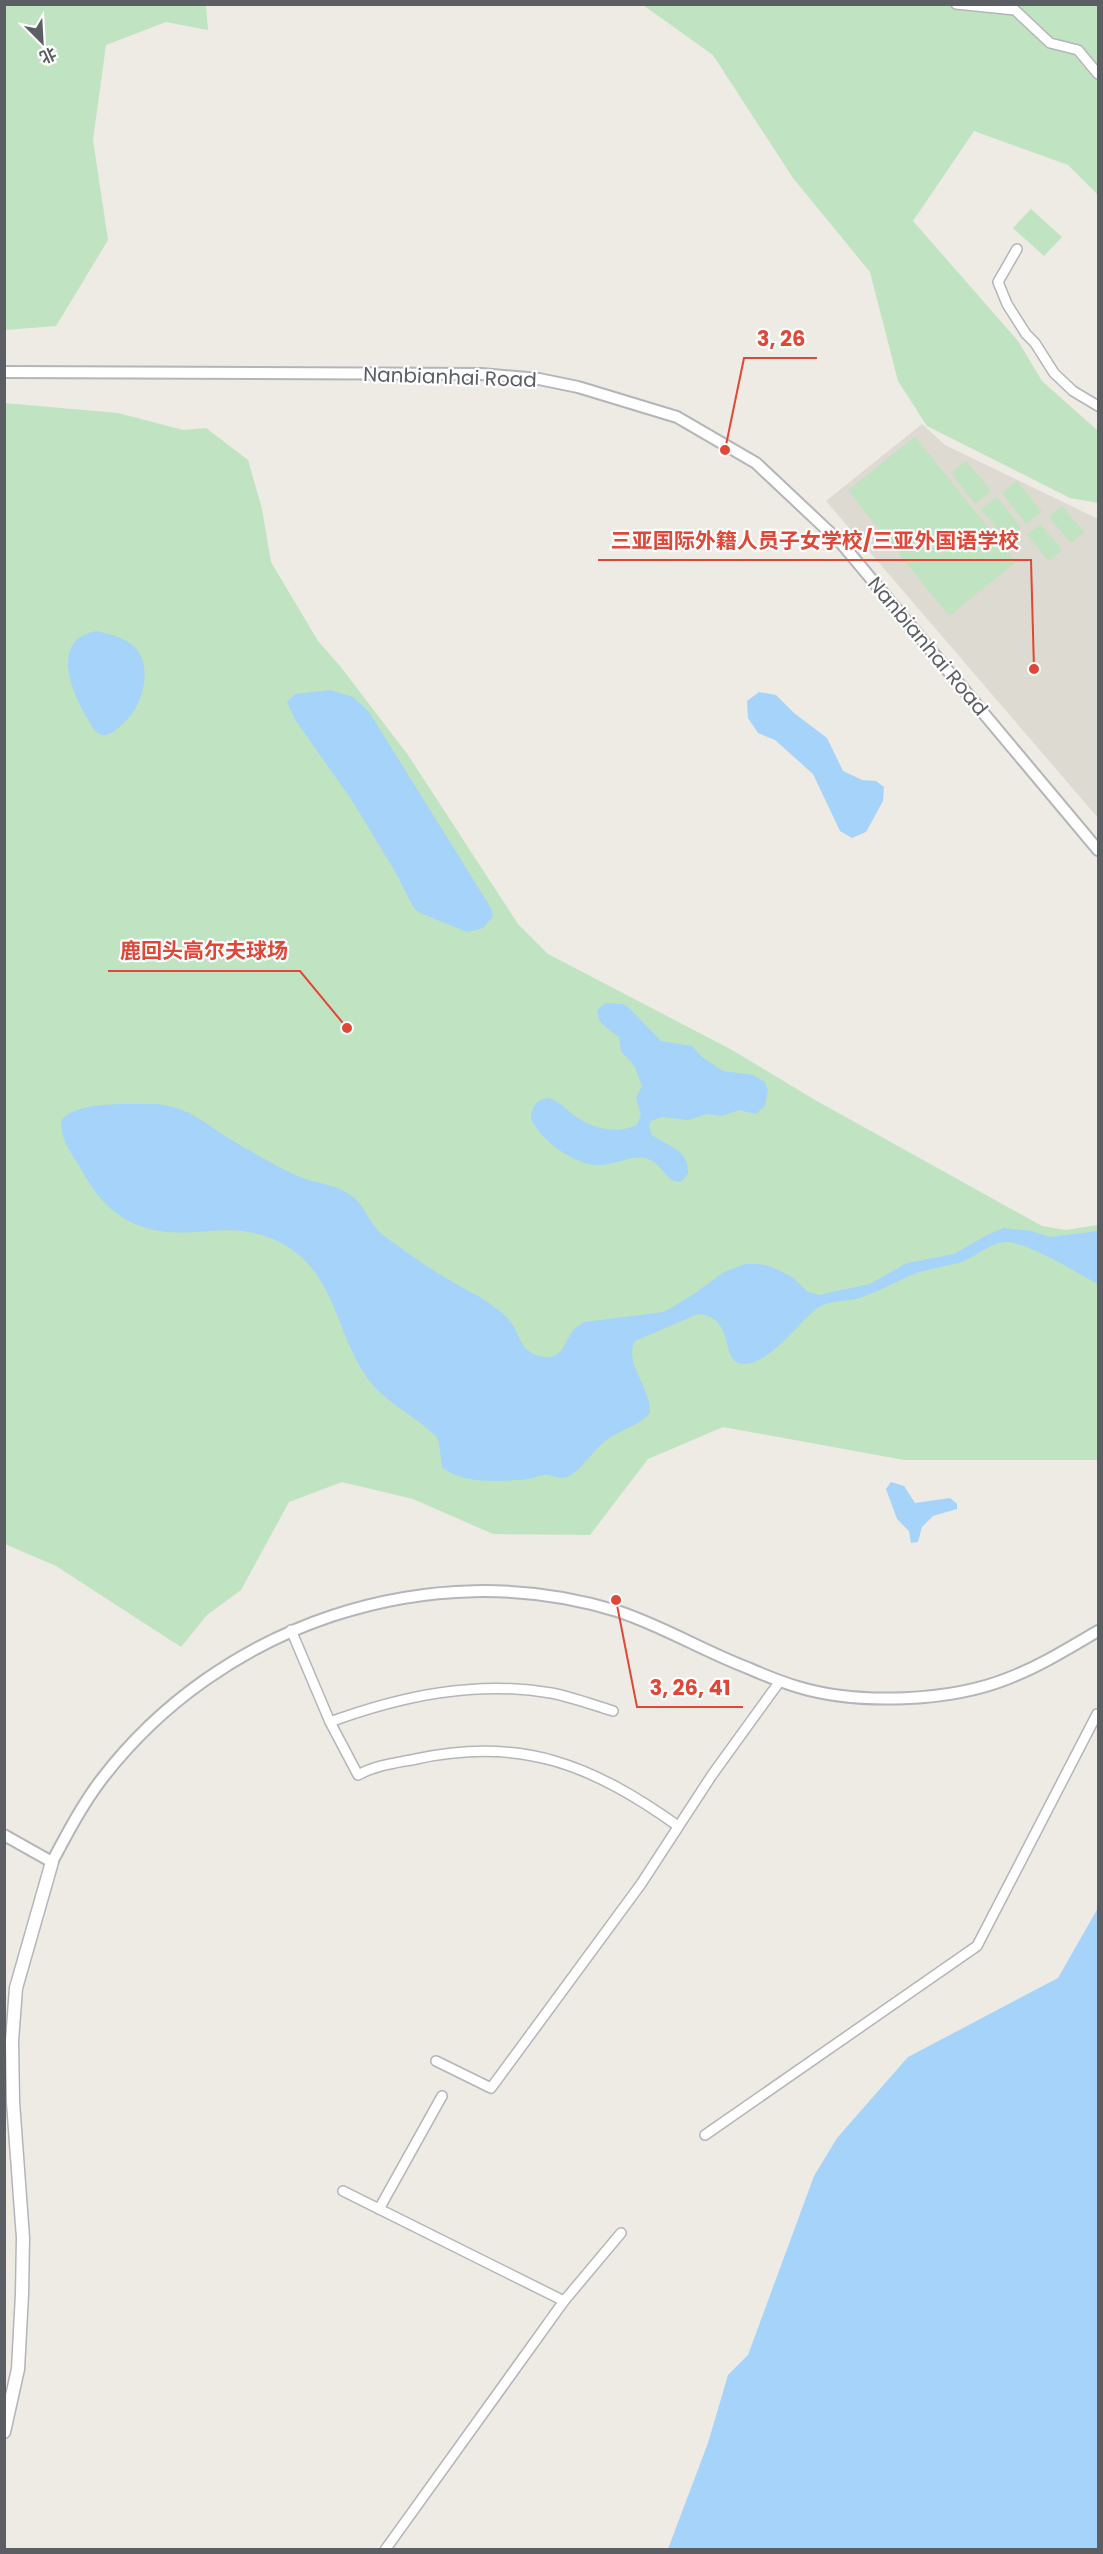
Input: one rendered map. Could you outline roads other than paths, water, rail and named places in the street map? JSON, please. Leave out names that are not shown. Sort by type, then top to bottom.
[{"type":"main road","points":[[5,2431],[18,2369],[22,2294],[22,2227],[13,2102],[12,2041],[16,1988],[52,1862]]},
{"type":"street","points":[[956,4],[1015,10],[1050,43],[1078,50],[1098,74]]},
{"type":"street","points":[[1017,249],[998,282],[1007,304],[1054,373],[1073,391],[1098,406]]},
{"type":"street","name":"Nanbianhai Road","points":[[4,372],[481,374],[539,379],[578,387],[677,417],[756,463],[842,544],[1098,850]]},
{"type":"street","points":[[4,1835],[52,1862],[100,1781],[130,1746],[166,1710],[198,1684],[249,1652],[291,1630],[349,1610],[391,1599],[484,1590],[555,1596],[616,1611],[664,1629],[744,1667],[799,1688],[845,1697],[914,1697],[960,1692],[1006,1680],[1038,1666],[1098,1631]]},
{"type":"street","points":[[291,1630],[330,1722],[358,1775],[379,1766],[440,1753],[498,1750],[530,1754],[606,1779],[678,1826]]},
{"type":"street","points":[[436,2061],[491,2088],[641,1884],[712,1775],[780,1681]]},
{"type":"street","points":[[330,1722],[390,1703],[435,1692],[461,1689],[505,1689],[552,1693],[613,1711]]},
{"type":"street","points":[[705,2136],[977,1946],[1097,1714]]},
{"type":"street","points":[[379,2209],[442,2096]]},
{"type":"street","points":[[343,2191],[564,2301]]},
{"type":"street","points":[[385,2550],[564,2301],[621,2233]]},
{"type":"water","points":[[97,631],[131,644],[138,651],[144,669],[143,689],[136,708],[122,725],[106,735],[97,732],[87,718],[75,695],[68,668],[73,644],[82,636]]},
{"type":"water","points":[[331,690],[353,697],[369,712],[491,908],[493,916],[483,928],[467,932],[420,913],[414,908],[393,868],[351,799],[296,721],[287,702],[295,694]]},
{"type":"water","points":[[759,692],[776,695],[794,713],[827,738],[843,771],[862,780],[876,781],[884,787],[883,801],[866,832],[852,838],[840,831],[813,774],[775,740],[758,733],[748,718],[747,701]]},
{"type":"water","points":[[606,1003],[623,1004],[629,1008],[661,1041],[692,1046],[702,1057],[723,1071],[753,1075],[765,1082],[768,1090],[765,1106],[756,1114],[739,1110],[722,1116],[707,1114],[688,1120],[662,1117],[651,1121],[649,1126],[652,1135],[676,1149],[685,1159],[688,1174],[681,1182],[671,1179],[657,1164],[648,1159],[631,1158],[602,1165],[582,1162],[552,1144],[536,1128],[531,1119],[535,1105],[540,1100],[548,1098],[594,1126],[611,1130],[637,1125],[641,1115],[636,1098],[642,1086],[635,1067],[621,1051],[619,1037],[599,1019],[597,1010]]},
{"type":"water","points":[[157,1104],[188,1113],[293,1174],[349,1194],[359,1203],[383,1235],[434,1271],[498,1310],[511,1322],[524,1346],[539,1356],[556,1355],[577,1327],[585,1322],[664,1312],[724,1272],[745,1264],[772,1267],[792,1277],[808,1292],[819,1295],[870,1284],[907,1263],[954,1254],[1004,1228],[1031,1231],[1050,1237],[1098,1231],[1098,1284],[1029,1248],[1002,1242],[964,1261],[914,1274],[866,1296],[820,1306],[774,1350],[755,1362],[745,1364],[737,1362],[732,1357],[718,1323],[710,1317],[698,1314],[635,1341],[632,1349],[633,1358],[647,1395],[650,1413],[640,1422],[604,1442],[572,1474],[564,1478],[544,1475],[506,1481],[470,1479],[450,1473],[442,1467],[436,1436],[372,1384],[350,1346],[324,1286],[312,1268],[296,1253],[275,1240],[245,1231],[157,1231],[127,1220],[102,1200],[67,1145],[62,1132],[62,1119],[70,1113],[93,1106]]},
{"type":"water","points":[[891,1482],[904,1486],[915,1503],[950,1498],[957,1504],[957,1509],[933,1516],[922,1527],[918,1542],[911,1543],[909,1531],[897,1519],[886,1489]]},
{"type":"water","points":[[1098,1908],[1098,2549],[668,2549],[708,2443],[728,2375],[748,2355],[814,2176],[837,2138],[908,2057],[1058,1978]]},
{"type":"place","name":"3, 26","points":[[725,450]]},
{"type":"place","name":"三亚国际外籍人员子女学校/三亚外国语学校","points":[[1034,669]]},
{"type":"place","name":"鹿回头高尔夫球场","points":[[347,1028]]},
{"type":"place","name":"3, 26, 41","points":[[616,1600]]}]
